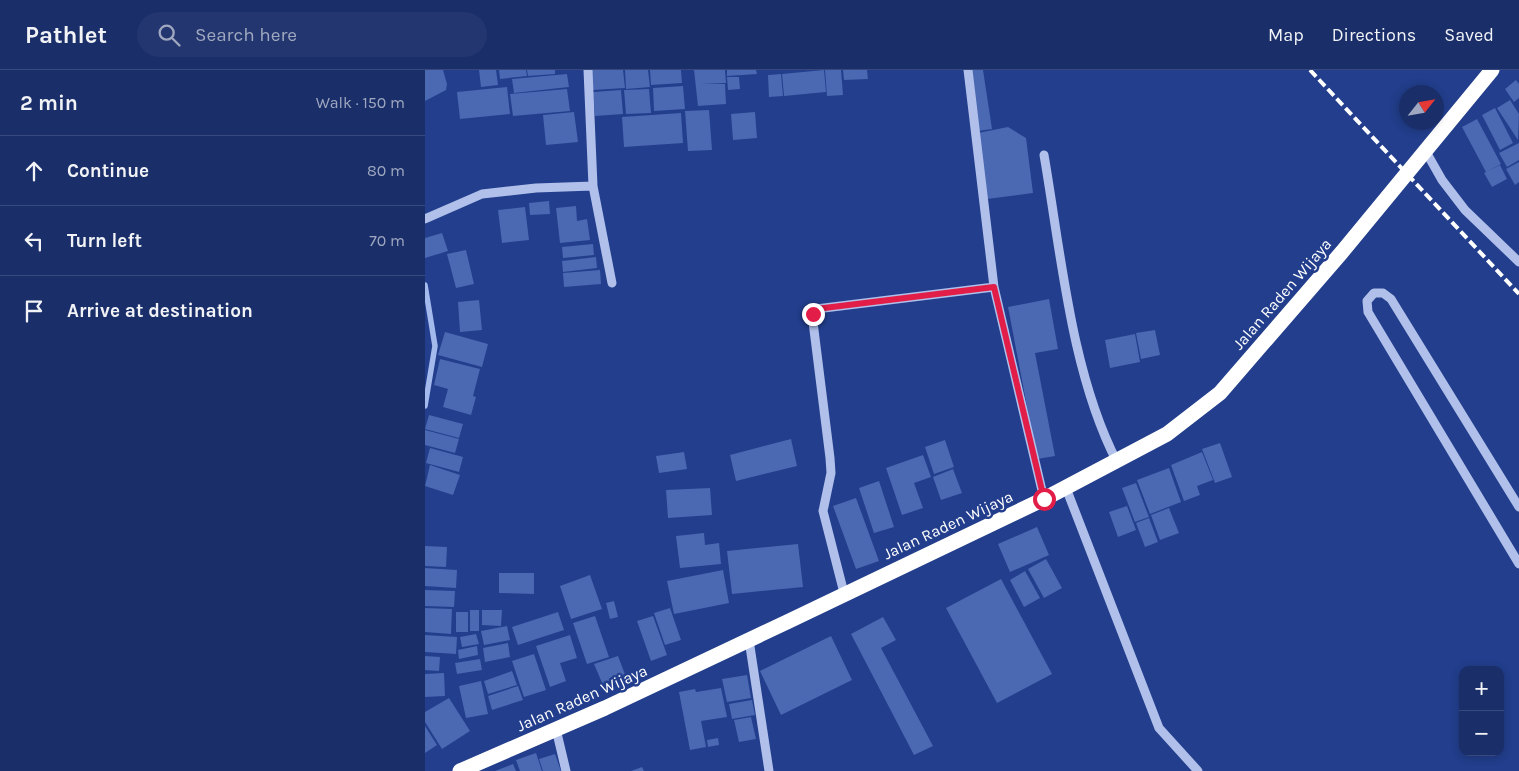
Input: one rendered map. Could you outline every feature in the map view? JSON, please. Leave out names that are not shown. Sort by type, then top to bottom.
[{"type":"highway","name":"Jalan Raden Wijaya","points":[[460,771],[749,640],[1044,499],[1167,434],[1221,392],[1342,252],[1492,70]]},
{"type":"street","points":[[589,70],[593,186],[612,283]]},
{"type":"street","points":[[967,70],[994,287],[1044,499]]},
{"type":"street","points":[[1425,150],[1442,180],[1465,210],[1519,262]]},
{"type":"street","points":[[1044,155],[1071,314],[1085,376],[1102,431],[1117,462]]},
{"type":"street","points":[[425,218],[482,194],[536,188],[593,186]]},
{"type":"street","points":[[844,593],[823,510],[831,473],[813,314],[816,309],[994,287]]},
{"type":"street","points":[[1519,507],[1391,299],[1383,293],[1374,293],[1367,301],[1368,312],[1519,564]]},
{"type":"street","points":[[1066,488],[1159,728],[1198,771]]},
{"type":"street","points":[[749,640],[769,771]]},
{"type":"street","points":[[556,729],[567,771]]},
{"type":"building","points":[[425,70],[443,70],[447,84],[446,90],[425,101]]},
{"type":"building","points":[[479,70],[496,70],[498,85],[481,87]]},
{"type":"building","points":[[499,70],[526,70],[527,76],[500,79]]},
{"type":"building","points":[[527,70],[555,70],[555,74],[528,76]]},
{"type":"building","points":[[591,70],[623,70],[625,88],[593,90]]},
{"type":"building","points":[[625,70],[648,70],[650,87],[626,89]]},
{"type":"building","points":[[650,70],[681,70],[682,83],[651,85]]},
{"type":"building","points":[[694,70],[725,70],[726,83],[701,84],[725,84],[726,104],[698,106]]},
{"type":"building","points":[[727,70],[756,70],[757,74],[727,76]]},
{"type":"building","points":[[824,70],[826,92],[784,96],[782,74]]},
{"type":"building","points":[[825,70],[841,70],[843,95],[827,96]]},
{"type":"building","points":[[843,70],[867,70],[868,79],[844,80]]},
{"type":"building","points":[[969,70],[983,70],[992,129],[978,131]]},
{"type":"building","points":[[567,74],[569,87],[514,93],[512,79]]},
{"type":"building","points":[[781,74],[783,96],[769,97],[768,75]]},
{"type":"building","points":[[727,77],[739,77],[740,89],[728,90]]},
{"type":"building","points":[[1516,80],[1519,84],[1519,98],[1514,102],[1505,89]]},
{"type":"building","points":[[683,86],[685,109],[654,111],[653,88]]},
{"type":"building","points":[[507,87],[510,114],[460,119],[457,92]]},
{"type":"building","points":[[567,89],[570,111],[513,116],[510,94]]},
{"type":"building","points":[[649,89],[651,113],[626,114],[624,90]]},
{"type":"building","points":[[621,90],[623,114],[595,116],[593,92]]},
{"type":"building","points":[[1510,100],[1519,114],[1518,140],[1497,108]]},
{"type":"building","points":[[1495,108],[1513,143],[1500,150],[1482,115]]},
{"type":"building","points":[[709,110],[712,150],[688,151],[685,111]]},
{"type":"building","points":[[574,112],[578,142],[546,145],[543,115]]},
{"type":"building","points":[[755,112],[757,138],[733,140],[731,114]]},
{"type":"building","points":[[681,113],[683,143],[624,147],[622,117]]},
{"type":"building","points":[[1477,119],[1501,164],[1486,172],[1462,127]]},
{"type":"building","points":[[1008,127],[1026,138],[1033,193],[987,199],[978,133]]},
{"type":"building","points":[[1519,143],[1519,160],[1507,167],[1499,153]]},
{"type":"building","points":[[1519,162],[1519,182],[1515,185],[1506,169]]},
{"type":"building","points":[[1500,165],[1507,179],[1492,187],[1484,173]]},
{"type":"building","points":[[549,201],[550,214],[530,215],[529,203]]},
{"type":"building","points":[[576,206],[577,221],[587,219],[590,240],[560,243],[556,208]]},
{"type":"building","points":[[525,207],[529,240],[502,243],[498,210]]},
{"type":"building","points":[[442,233],[448,251],[425,258],[425,238]]},
{"type":"building","points":[[593,244],[594,255],[563,258],[562,247]]},
{"type":"building","points":[[466,250],[474,284],[456,288],[447,254]]},
{"type":"building","points":[[596,257],[597,268],[563,272],[562,261]]},
{"type":"building","points":[[600,270],[601,284],[564,287],[563,273]]},
{"type":"building","points":[[1049,299],[1058,349],[1035,353],[1055,456],[1037,459],[1008,307]]},
{"type":"building","points":[[479,300],[482,330],[460,332],[458,302]]},
{"type":"building","points":[[1155,330],[1160,355],[1141,359],[1136,333]]},
{"type":"building","points":[[445,332],[488,344],[482,367],[438,355]]},
{"type":"building","points":[[1135,334],[1140,362],[1110,368],[1105,340]]},
{"type":"building","points":[[440,359],[480,369],[473,396],[476,397],[471,415],[443,407],[448,389],[434,385]]},
{"type":"building","points":[[429,415],[463,424],[459,438],[425,429]]},
{"type":"building","points":[[425,430],[459,439],[455,453],[425,445]]},
{"type":"building","points":[[791,439],[797,466],[736,481],[730,455]]},
{"type":"building","points":[[945,440],[954,467],[934,474],[925,447]]},
{"type":"building","points":[[1220,443],[1232,477],[1215,483],[1202,449]]},
{"type":"building","points":[[430,448],[463,457],[459,472],[426,463]]},
{"type":"building","points":[[684,452],[687,469],[659,473],[656,456]]},
{"type":"building","points":[[1202,452],[1213,480],[1197,486],[1200,495],[1184,501],[1171,465]]},
{"type":"building","points":[[923,455],[931,477],[914,483],[923,508],[902,515],[886,468]]},
{"type":"building","points":[[430,465],[460,475],[453,495],[425,486]]},
{"type":"building","points":[[1169,468],[1181,502],[1150,514],[1137,480]]},
{"type":"building","points":[[953,469],[962,493],[941,500],[933,477]]},
{"type":"building","points":[[879,481],[894,527],[874,533],[859,488]]},
{"type":"building","points":[[1136,483],[1149,517],[1135,522],[1122,488]]},
{"type":"building","points":[[710,488],[712,515],[668,518],[666,490]]},
{"type":"building","points":[[856,498],[879,561],[856,569],[833,506]]},
{"type":"building","points":[[1127,506],[1136,530],[1118,537],[1109,512]]},
{"type":"building","points":[[1169,508],[1179,533],[1160,540],[1151,515]]},
{"type":"building","points":[[1149,518],[1158,542],[1145,547],[1136,523]]},
{"type":"building","points":[[1037,527],[1049,555],[1010,572],[998,544]]},
{"type":"building","points":[[704,533],[705,545],[719,543],[721,564],[680,568],[676,536]]},
{"type":"building","points":[[798,544],[803,587],[732,594],[727,551]]},
{"type":"building","points":[[425,546],[447,547],[446,567],[425,566]]},
{"type":"building","points":[[1046,559],[1062,588],[1044,598],[1028,569]]},
{"type":"building","points":[[425,568],[457,570],[456,588],[425,586]]},
{"type":"building","points":[[723,570],[729,603],[674,614],[667,581]]},
{"type":"building","points":[[1025,571],[1040,598],[1024,607],[1010,580]]},
{"type":"building","points":[[499,573],[534,573],[534,594],[499,593]]},
{"type":"building","points":[[590,575],[602,609],[571,619],[560,586]]},
{"type":"building","points":[[1001,579],[1052,674],[997,703],[946,608]]},
{"type":"building","points":[[425,590],[455,591],[454,607],[425,606]]},
{"type":"building","points":[[614,601],[618,617],[610,619],[606,603]]},
{"type":"building","points":[[425,608],[452,609],[451,634],[425,632]]},
{"type":"building","points":[[670,608],[681,640],[665,645],[654,613]]},
{"type":"building","points":[[470,610],[479,610],[479,631],[470,631]]},
{"type":"building","points":[[482,610],[502,610],[501,626],[482,625]]},
{"type":"building","points":[[456,612],[468,612],[468,632],[456,632]]},
{"type":"building","points":[[558,612],[564,630],[518,645],[512,627]]},
{"type":"building","points":[[595,616],[609,657],[587,664],[573,623]]},
{"type":"building","points":[[653,616],[667,655],[651,661],[637,621]]},
{"type":"building","points":[[883,617],[896,640],[881,648],[933,746],[914,755],[851,634]]},
{"type":"building","points":[[507,626],[510,640],[484,645],[481,631]]},
{"type":"building","points":[[476,634],[479,644],[462,647],[460,637]]},
{"type":"building","points":[[425,635],[457,637],[456,654],[425,652]]},
{"type":"building","points":[[570,635],[577,658],[560,663],[566,681],[550,687],[536,646]]},
{"type":"building","points":[[831,636],[852,680],[781,715],[760,671]]},
{"type":"building","points":[[508,643],[510,657],[485,662],[483,648]]},
{"type":"building","points":[[477,646],[478,655],[459,659],[458,650]]},
{"type":"building","points":[[534,654],[546,690],[524,697],[512,661]]},
{"type":"building","points":[[425,656],[440,657],[439,671],[425,670]]},
{"type":"building","points":[[618,656],[626,677],[603,685],[594,664]]},
{"type":"building","points":[[480,659],[482,670],[457,674],[455,663]]},
{"type":"building","points":[[512,671],[517,685],[488,694],[484,681]]},
{"type":"building","points":[[444,673],[445,696],[425,697],[425,674]]},
{"type":"building","points":[[747,675],[751,698],[727,702],[722,679]]},
{"type":"building","points":[[481,681],[488,714],[466,718],[459,686]]},
{"type":"building","points":[[518,686],[523,700],[492,710],[488,696]]},
{"type":"building","points":[[721,688],[727,717],[701,721],[706,747],[690,750],[679,692],[695,689],[696,692]]},
{"type":"building","points":[[449,698],[470,731],[442,749],[425,722],[425,712]]},
{"type":"building","points":[[752,700],[755,715],[732,719],[729,704]]},
{"type":"building","points":[[751,717],[756,739],[739,742],[734,720]]},
{"type":"building","points":[[425,726],[437,745],[425,753]]},
{"type":"building","points":[[718,738],[719,745],[708,747],[707,740]]},
{"type":"building","points":[[536,753],[542,771],[520,771],[516,760]]},
{"type":"building","points":[[555,754],[561,771],[543,771],[539,759]]},
{"type":"building","points":[[513,764],[516,771],[495,771]]},
{"type":"building","points":[[642,767],[644,771],[631,771]]},
{"type":"waterway","points":[[425,285],[435,346],[425,406]]},
{"type":"railway","points":[[1310,70],[1519,294]]},
{"type":"route","points":[[813,314],[816,309],[994,287],[1044,499]]}]
